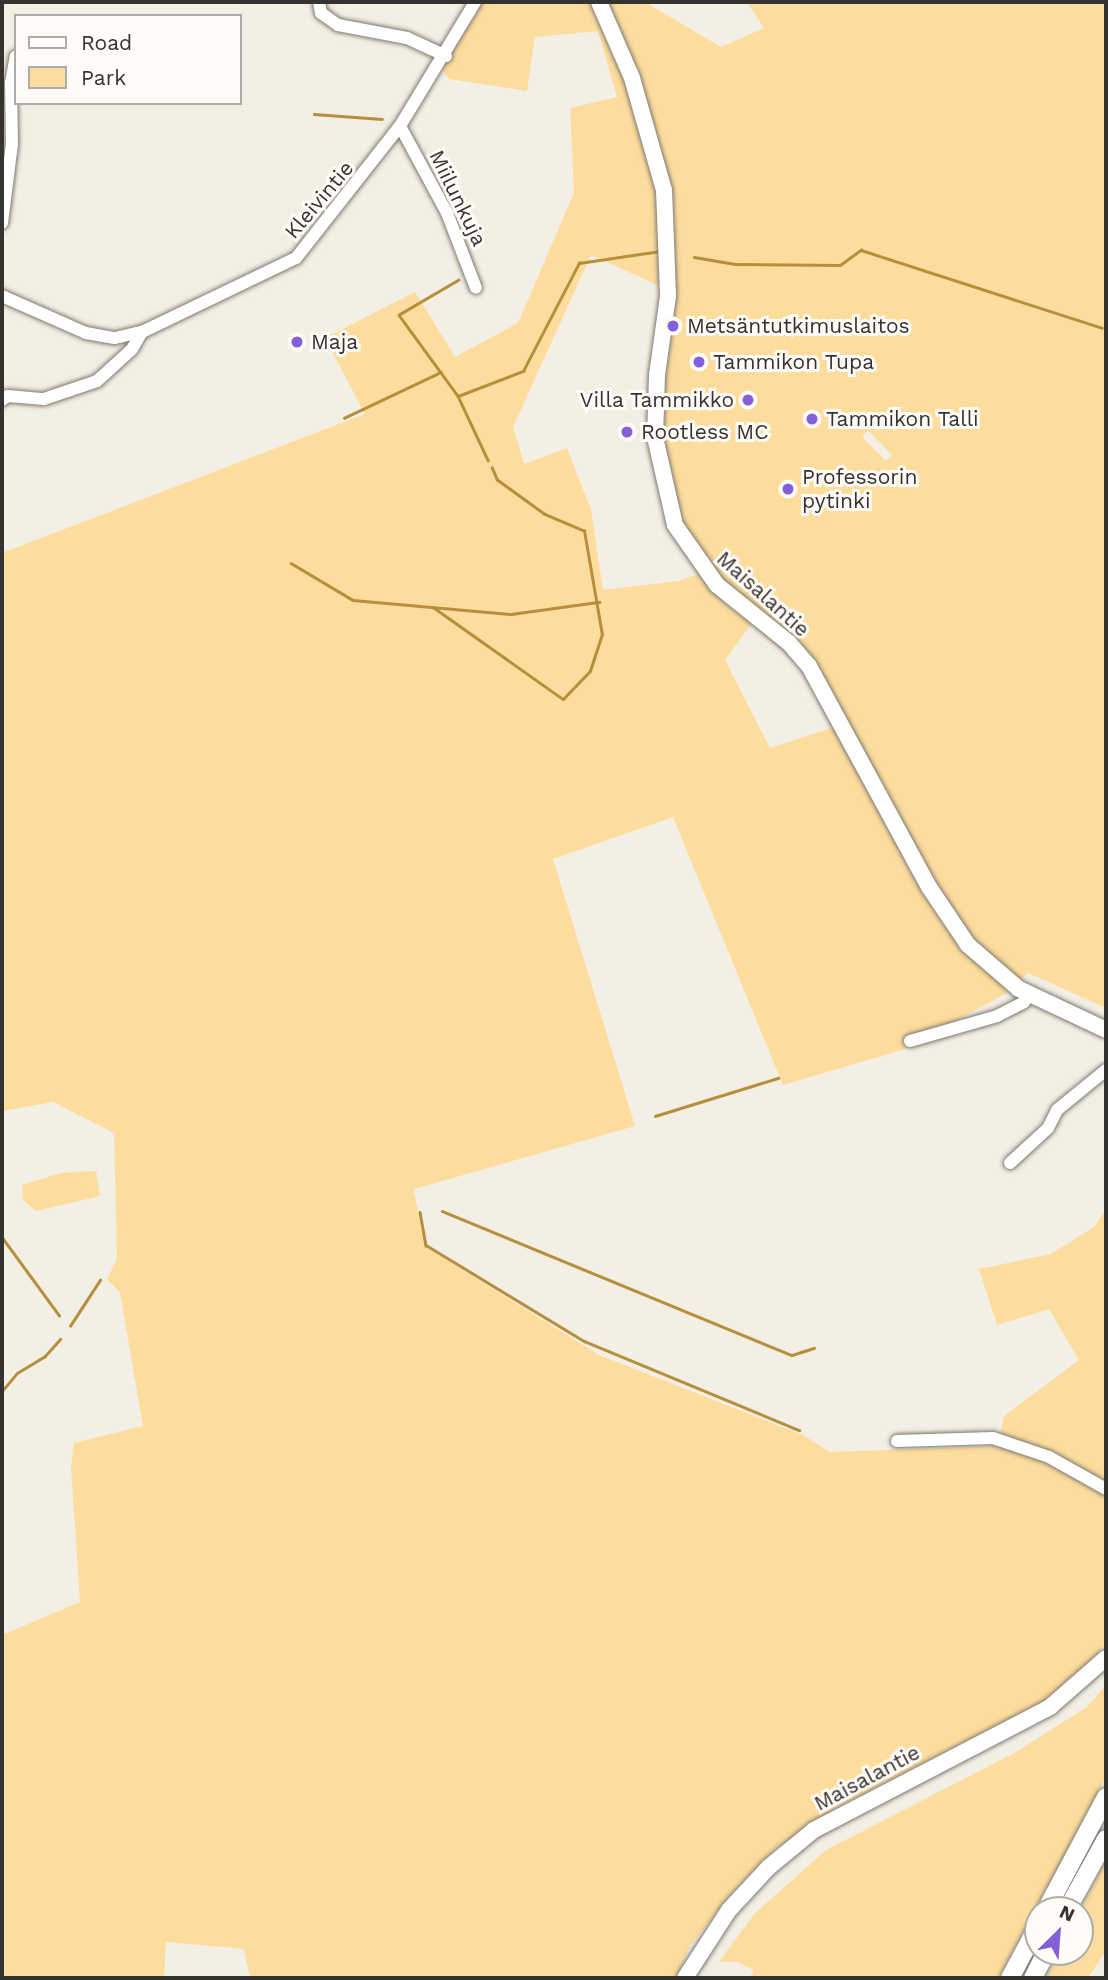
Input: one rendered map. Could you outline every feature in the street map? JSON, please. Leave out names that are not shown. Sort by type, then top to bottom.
[{"type":"highway","points":[[1053,1896],[1106,1797]]},
{"type":"highway","points":[[1075,1896],[1106,1839]]},
{"type":"highway","points":[[1010,1978],[1024,1952]]},
{"type":"main road","name":"Maisalantie","points":[[600,2],[636,90],[664,190],[668,296],[657,374],[656,437],[675,525],[717,585],[789,643],[809,666],[951,923],[986,964],[1028,994],[1106,1030]]},
{"type":"main road","name":"Maisalantie","points":[[685,1978],[729,1910],[769,1867],[814,1830],[1050,1707],[1106,1658]]},
{"type":"street","points":[[319,2],[321,13],[338,25],[407,38],[446,56]]},
{"type":"street","name":"Kleivintie","points":[[2,296],[101,338],[142,332],[296,258],[400,126],[446,56],[475,2]]},
{"type":"street","points":[[2,223],[12,144],[11,83],[14,67]]},
{"type":"street","name":"Miilunkuja","points":[[400,126],[447,214],[476,288]]},
{"type":"street","points":[[2,400],[8,397],[44,399],[97,381],[132,349],[142,332]]},
{"type":"street","points":[[910,1041],[997,1016],[1024,1002],[1028,994]]},
{"type":"street","points":[[1010,1163],[1048,1128],[1057,1110],[1106,1070]]},
{"type":"street","points":[[897,1441],[987,1437],[1016,1443],[1106,1489]]},
{"type":"green space","points":[[476,2],[648,4],[721,47],[764,28],[747,2],[1106,2],[1106,1008],[1028,973],[1005,994],[902,1050],[783,1085],[673,817],[553,859],[635,1126],[414,1189],[424,1246],[599,1355],[803,1435],[830,1452],[998,1446],[1004,1416],[1079,1360],[1049,1309],[997,1325],[979,1269],[1051,1254],[1094,1227],[1106,1209],[1106,1642],[1088,1666],[1045,1700],[834,1809],[776,1848],[735,1889],[690,1946],[676,1978],[250,1978],[244,1949],[166,1942],[164,1978],[2,1978],[2,1635],[80,1602],[71,1467],[74,1443],[143,1426],[120,1292],[107,1279],[117,1259],[114,1133],[53,1102],[2,1111],[2,553],[365,414],[325,338],[415,292],[455,357],[518,323],[574,193],[570,108],[617,97],[598,31],[535,37],[527,91],[449,79],[440,67]],"holes":[[[591,255],[662,287],[659,487],[673,533],[698,574],[678,581],[603,590],[591,510],[567,448],[524,464],[513,427]],[[868,430],[892,455],[886,461],[862,437]],[[751,624],[800,665],[834,727],[770,748],[725,660]]]},
{"type":"green space","points":[[96,1171],[100,1196],[36,1211],[23,1200],[22,1185],[61,1173]]},
{"type":"green space","points":[[1106,1685],[1106,1777],[1042,1896],[1024,1896],[1024,1930],[998,1978],[750,1978],[754,1970],[737,1962],[719,1962],[754,1914],[826,1850],[1016,1752],[1087,1707]]},
{"type":"green space","points":[[1106,1860],[1106,1950],[1088,1978],[1046,1978],[1052,1966],[1094,1966],[1094,1896],[1088,1896]]},
{"type":"waterway","points":[[314,114],[382,119]]},
{"type":"waterway","points":[[694,257],[736,264],[840,265],[861,250],[1102,328]]},
{"type":"waterway","points":[[458,396],[523,371],[579,263],[660,251]]},
{"type":"waterway","points":[[459,280],[399,315],[458,396],[488,460]]},
{"type":"waterway","points":[[344,418],[441,372]]},
{"type":"waterway","points":[[433,607],[563,699],[590,671],[602,635],[584,531],[544,514],[497,480],[492,468]]},
{"type":"waterway","points":[[291,563],[353,600],[511,614],[599,602]]},
{"type":"waterway","points":[[655,1116],[778,1078]]},
{"type":"waterway","points":[[442,1211],[792,1355],[814,1348]]},
{"type":"waterway","points":[[420,1212],[426,1245],[584,1341],[799,1430]]},
{"type":"waterway","points":[[2,1237],[59,1315]]},
{"type":"waterway","points":[[70,1326],[100,1280]]},
{"type":"waterway","points":[[2,1391],[17,1373],[44,1357],[60,1339]]},
{"type":"place","name":"Metsäntutkimuslaitos","points":[[673,326]]},
{"type":"place","name":"Maja","points":[[297,342]]},
{"type":"place","name":"Tammikon Tupa","points":[[699,362]]},
{"type":"place","name":"Villa Tammikko","points":[[748,400]]},
{"type":"place","name":"Tammikon Talli","points":[[812,419]]},
{"type":"place","name":"Rootless MC","points":[[627,432]]},
{"type":"place","name":"Professorin pytinki","points":[[788,489]]}]
